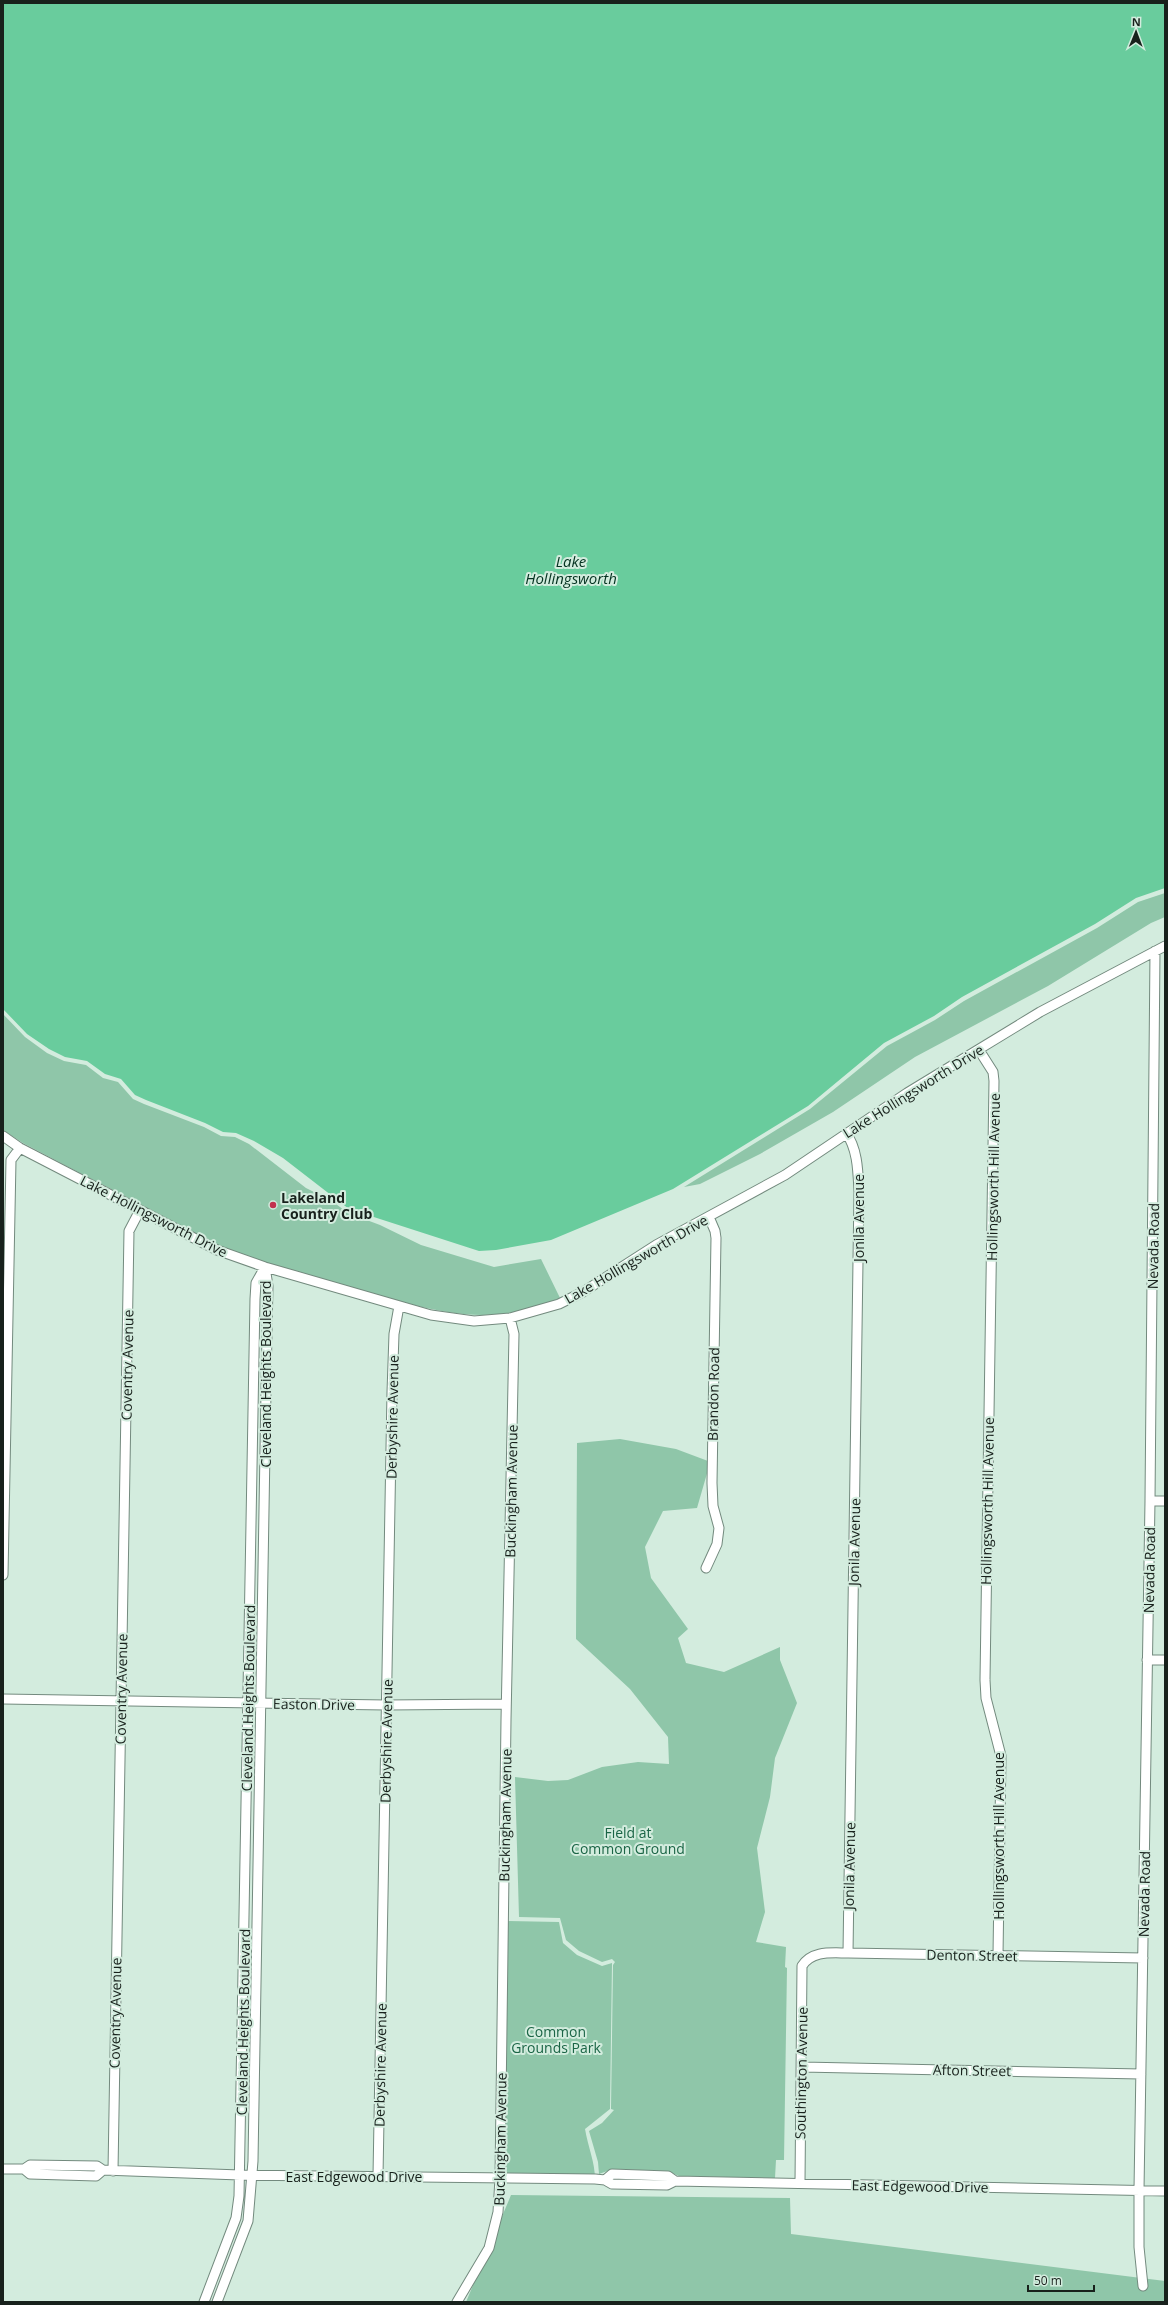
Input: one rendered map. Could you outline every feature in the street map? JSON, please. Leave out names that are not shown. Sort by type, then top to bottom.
[{"type":"street","name":"Lake Hollingsworth Drive","points":[[3,1136],[18,1146],[217,1250],[265,1267],[431,1316],[493,1321],[510,1318],[558,1304],[583,1292],[656,1245],[785,1175],[907,1093],[978,1050],[1069,996],[1165,946]]},
{"type":"street","name":"Nevada Road","points":[[1143,2286],[1139,2247],[1139,2190],[1150,1501],[1155,951]]},
{"type":"street","name":"Hollingsworth Hill Avenue","points":[[978,1050],[993,1072],[994,1081],[985,1680],[986,1698],[1001,1756],[998,1955]]},
{"type":"street","name":"Jonila Avenue","points":[[846,1133],[851,1141],[856,1162],[859,1192],[848,1953]]},
{"type":"street","points":[[3,1139],[18,1146],[11,1160],[3,1574]]},
{"type":"street","name":"Coventry Avenue","points":[[113,2171],[129,1231],[140,1210]]},
{"type":"street","name":"Brandon Road","points":[[706,1568],[717,1544],[719,1528],[713,1506],[712,1483],[716,1238],[715,1231],[709,1217]]},
{"type":"street","name":"Cleveland Heights Boulevard","points":[[204,2302],[236,2218],[240,2175],[255,1291],[256,1283],[265,1267]]},
{"type":"street","name":"Cleveland Heights Boulevard","points":[[217,2302],[248,2221],[252,2175],[268,1293],[265,1267]]},
{"type":"street","name":"Derbyshire Avenue","points":[[378,2176],[394,1334],[399,1306]]},
{"type":"street","name":"Buckingham Avenue","points":[[457,2302],[490,2248],[498,2212],[500,2178],[506,1704],[514,1334],[510,1318]]},
{"type":"street","points":[[252,1484],[264,1484]]},
{"type":"street","points":[[1150,1501],[1165,1501]]},
{"type":"street","points":[[1147,1660],[1165,1660]]},
{"type":"street","name":"Easton Drive","points":[[3,1699],[386,1705],[506,1704]]},
{"type":"street","points":[[244,1938],[256,1938]]},
{"type":"street","name":"Denton Street","points":[[805,1962],[819,1953],[1143,1958]]},
{"type":"street","name":"Southington Avenue","points":[[800,2184],[802,1966],[805,1962]]},
{"type":"street","name":"Afton Street","points":[[802,2067],[1141,2074]]},
{"type":"street","name":"East Edgewood Drive","points":[[3,2169],[24,2169],[30,2165],[97,2166],[103,2170],[113,2171],[240,2175],[605,2180],[612,2174],[668,2176],[676,2181],[1165,2190]]},
{"type":"green space","points":[[1165,893],[1165,917],[1151,923],[1048,986],[915,1057],[833,1112],[760,1154],[700,1184],[684,1187],[810,1109],[887,1046],[935,1020],[964,1001],[1097,928],[1138,902]]},
{"type":"green space","points":[[3,1014],[25,1037],[47,1053],[64,1061],[86,1065],[103,1078],[118,1082],[133,1099],[144,1104],[204,1127],[221,1136],[235,1137],[249,1144],[306,1188],[332,1201],[348,1213],[380,1225],[421,1245],[494,1267],[541,1259],[560,1298],[532,1308],[506,1313],[481,1315],[432,1309],[268,1263],[234,1252],[198,1236],[23,1143],[3,1130]]},
{"type":"green space","name":"Field at Common Ground","points":[[620,1439],[676,1449],[708,1461],[708,1470],[697,1508],[663,1511],[645,1547],[651,1578],[688,1629],[678,1638],[686,1663],[724,1672],[780,1647],[780,1660],[797,1703],[775,1758],[770,1797],[757,1848],[765,1912],[756,1942],[786,1947],[784,2160],[776,2160],[775,2178],[679,2176],[668,2171],[613,2169],[599,2174],[598,2162],[589,2131],[602,2123],[614,2110],[611,2109],[613,1965],[615,1962],[612,1959],[602,1962],[579,1951],[566,1940],[560,1918],[519,1917],[515,1777],[548,1781],[568,1780],[602,1767],[638,1762],[669,1764],[668,1737],[630,1689],[576,1639],[577,1443]]},
{"type":"green space","name":"Common Grounds Park","points":[[503,1921],[559,1922],[563,1943],[577,1955],[602,1966],[612,1963],[610,2109],[585,2129],[594,2167],[595,2179],[500,2178]]},
{"type":"green space","points":[[511,2195],[790,2198],[791,2234],[1165,2281],[1165,2302],[466,2302]]},
{"type":"water","name":"Lake Hollingsworth","points":[[3,3],[1165,3],[1165,888],[1136,898],[1095,924],[962,997],[934,1016],[884,1043],[808,1106],[673,1189],[551,1240],[496,1250],[479,1251],[349,1209],[283,1158],[254,1141],[236,1133],[223,1132],[205,1123],[135,1095],[121,1079],[105,1074],[87,1061],[65,1057],[49,1049],[27,1034],[3,1009]]},
{"type":"place","name":"Lakeland Country Club","points":[[273,1205]]}]
